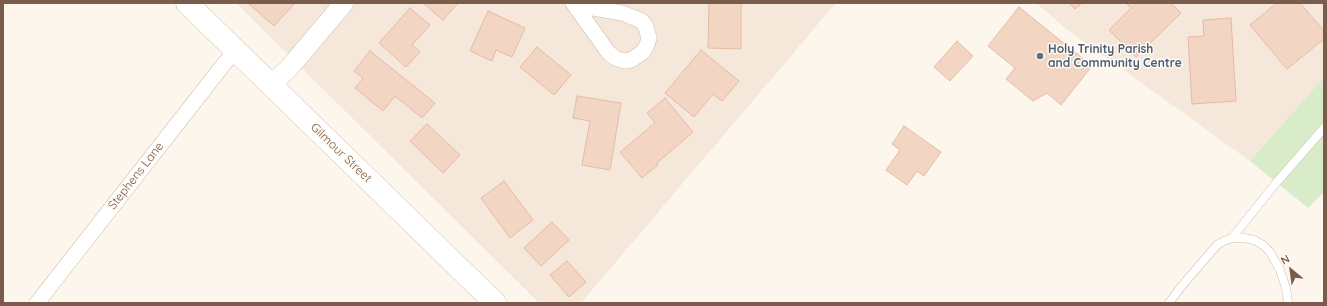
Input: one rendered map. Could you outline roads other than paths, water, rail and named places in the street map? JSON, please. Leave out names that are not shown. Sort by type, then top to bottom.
[{"type":"main road","name":"Gilmour Street","points":[[187,3],[495,303]]},
{"type":"street","points":[[271,85],[289,68],[344,3]]},
{"type":"street","points":[[575,4],[622,13],[642,21],[646,27],[648,38],[647,45],[643,52],[631,60],[624,61],[614,58],[575,4]]},
{"type":"street","name":"Stephens Lane","points":[[36,303],[224,64],[236,51]]},
{"type":"lane","points":[[1232,238],[1276,183],[1324,128]]},
{"type":"lane","points":[[1170,303],[1180,288],[1217,245],[1232,238],[1254,240],[1263,245],[1270,252],[1280,270],[1286,288],[1288,303]]},
{"type":"place","name":"Holy Trinity Parish and Community Centre","points":[[1040,56]]}]
